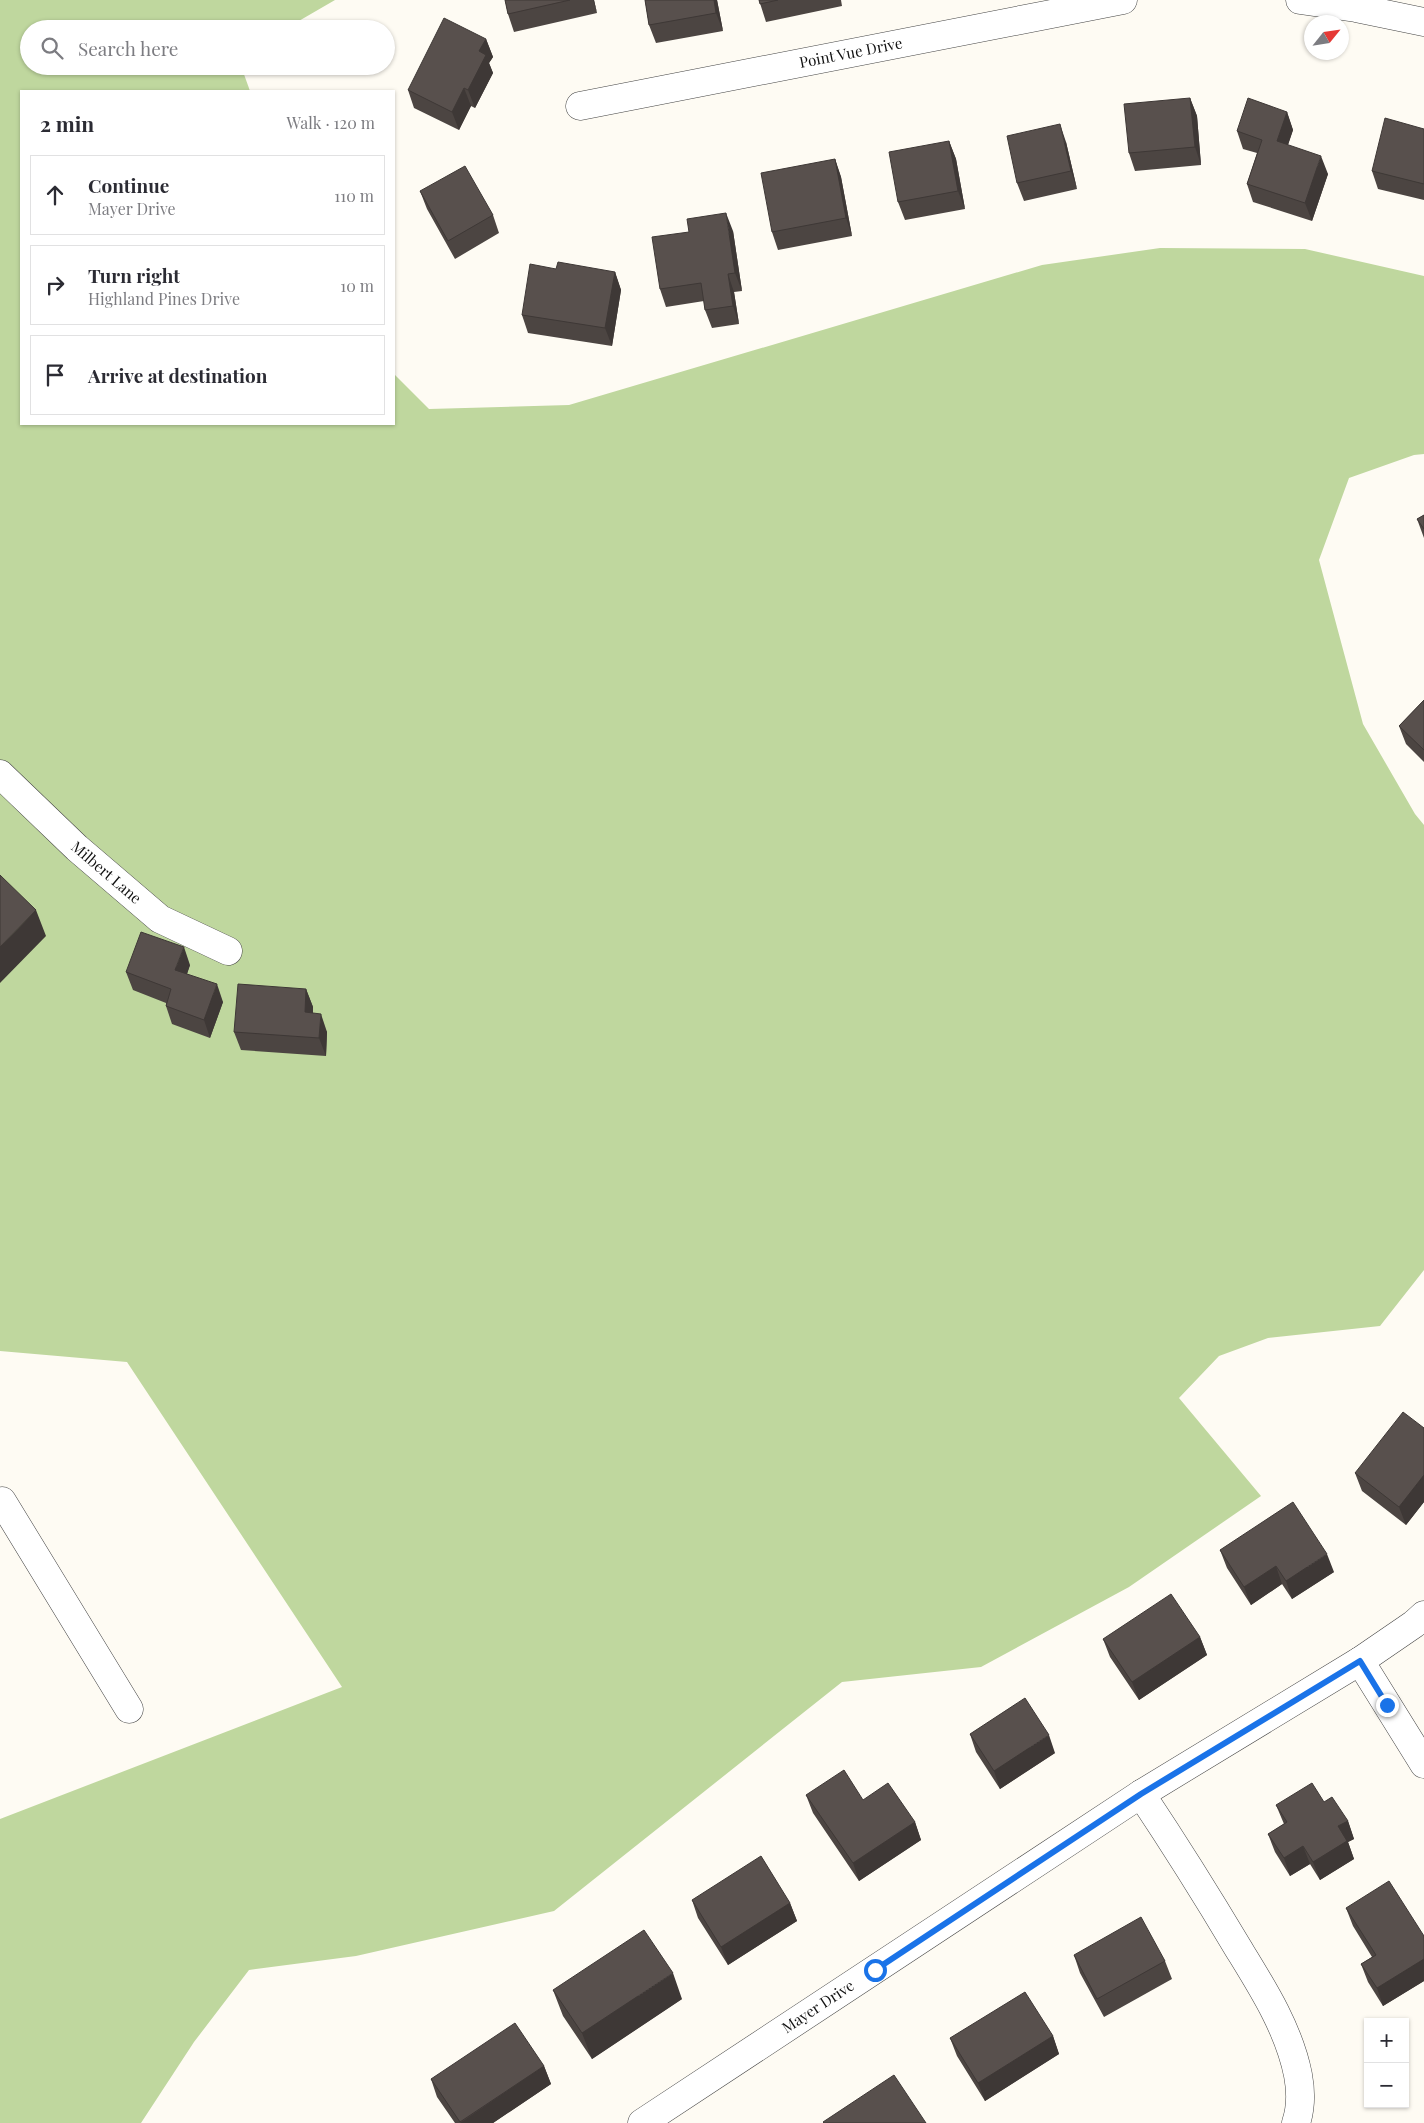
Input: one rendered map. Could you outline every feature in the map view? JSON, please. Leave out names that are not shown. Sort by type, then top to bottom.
[{"type":"street","name":"Point Vue Drive","points":[[580,106],[1123,0]]},
{"type":"street","points":[[1300,0],[1356,8],[1424,22]]},
{"type":"street","name":"Milbert Lane","points":[[0,774],[77,848],[160,919],[228,951]]},
{"type":"street","points":[[0,1504],[2,1501],[129,1709]]},
{"type":"street","name":"Mayer Drive","points":[[642,2123],[1141,1794],[1360,1661],[1424,1615]]},
{"type":"street","points":[[1360,1661],[1424,1764]]},
{"type":"street","points":[[1141,1794],[1191,1868],[1256,1978],[1282,2028],[1298,2075],[1301,2110],[1296,2123]]},
{"type":"green space","points":[[0,0],[335,0],[301,20],[20,20],[20,75],[244,75],[250,90],[20,90],[20,425],[395,425],[395,375],[429,409],[569,405],[1042,265],[1160,248],[1305,249],[1424,276],[1424,454],[1414,455],[1349,478],[1319,560],[1363,724],[1415,814],[1424,825],[1424,1270],[1380,1326],[1268,1338],[1219,1356],[1179,1398],[1261,1496],[1129,1587],[981,1667],[842,1682],[554,1911],[356,1956],[249,1970],[194,2042],[141,2123],[0,2123],[0,1819],[342,1687],[127,1362],[0,1351]]},
{"type":"building","points":[[505,0],[570,0],[508,14]]},
{"type":"building","points":[[645,0],[714,0],[716,13],[649,25]]},
{"type":"building","points":[[759,0],[778,0],[760,4]]},
{"type":"building","points":[[444,18],[486,39],[479,51],[486,55],[468,90],[464,88],[452,112],[408,90]]},
{"type":"building","points":[[1190,98],[1195,147],[1129,153],[1124,104]]},
{"type":"building","points":[[1248,98],[1287,112],[1277,141],[1321,156],[1305,203],[1247,184],[1262,140],[1237,131]]},
{"type":"building","points":[[1385,118],[1424,129],[1424,184],[1372,171]]},
{"type":"building","points":[[1060,124],[1071,171],[1017,183],[1007,136]]},
{"type":"building","points":[[949,141],[958,191],[898,202],[889,152]]},
{"type":"building","points":[[835,159],[846,218],[772,232],[761,173]]},
{"type":"building","points":[[465,166],[493,215],[448,241],[420,191]]},
{"type":"building","points":[[726,213],[735,273],[728,274],[733,306],[705,310],[701,283],[660,289],[652,237],[689,232],[687,219]]},
{"type":"building","points":[[558,262],[615,272],[605,328],[522,315],[530,264],[556,269]]},
{"type":"building","points":[[1424,515],[1424,529],[1417,519]]},
{"type":"building","points":[[1424,700],[1424,750],[1399,726]]},
{"type":"building","points":[[0,875],[36,910],[0,947]]},
{"type":"building","points":[[141,932],[184,947],[175,970],[217,984],[204,1020],[166,1006],[171,989],[126,972]]},
{"type":"building","points":[[238,984],[306,989],[305,1012],[321,1014],[319,1038],[234,1032]]},
{"type":"building","points":[[1403,1412],[1424,1428],[1424,1475],[1399,1507],[1355,1473]]},
{"type":"building","points":[[1293,1502],[1327,1554],[1286,1581],[1276,1566],[1244,1587],[1220,1550]]},
{"type":"building","points":[[1171,1594],[1200,1637],[1132,1682],[1103,1639]]},
{"type":"building","points":[[1025,1698],[1049,1735],[994,1771],[970,1734]]},
{"type":"building","points":[[844,1770],[863,1800],[888,1783],[915,1822],[853,1863],[806,1795]]},
{"type":"building","points":[[1312,1783],[1324,1802],[1332,1797],[1348,1821],[1338,1826],[1347,1841],[1313,1862],[1303,1846],[1284,1858],[1268,1834],[1287,1822],[1276,1805]]},
{"type":"building","points":[[761,1856],[790,1903],[721,1947],[692,1900]]},
{"type":"building","points":[[1389,1881],[1424,1936],[1424,1959],[1377,1988],[1361,1964],[1376,1955],[1346,1908]]},
{"type":"building","points":[[1141,1917],[1165,1961],[1097,1999],[1074,1955]]},
{"type":"building","points":[[644,1930],[673,1973],[582,2033],[553,1990]]},
{"type":"building","points":[[1025,1992],[1053,2036],[978,2083],[950,2038]]},
{"type":"building","points":[[515,2023],[544,2066],[460,2122],[431,2079]]},
{"type":"building","points":[[894,2075],[926,2123],[823,2122]]},
{"type":"route","points":[[875,1970],[1141,1794],[1360,1661],[1387,1705]]}]
